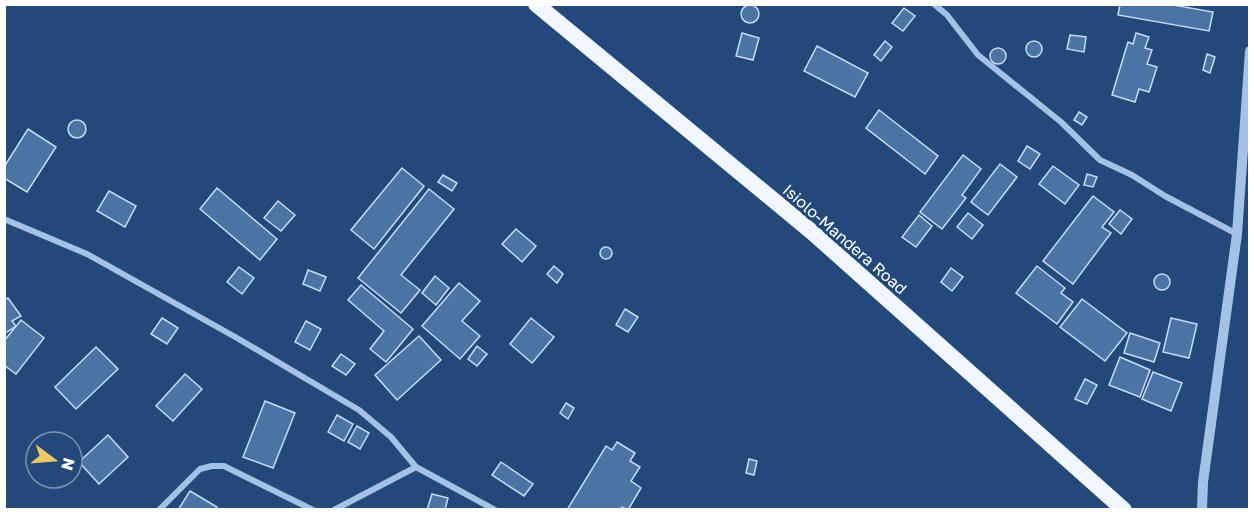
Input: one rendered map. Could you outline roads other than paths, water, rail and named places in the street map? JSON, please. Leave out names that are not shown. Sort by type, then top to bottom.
[{"type":"highway","name":"Isiolo-Mandera Road","points":[[536,4],[812,232],[1124,510]]},
{"type":"street","points":[[934,4],[947,15],[978,55],[1061,122],[1100,160],[1238,234]]},
{"type":"street","points":[[1202,510],[1203,482],[1238,234],[1250,51]]},
{"type":"street","points":[[4,219],[87,254],[359,410],[391,437],[416,467],[495,510]]},
{"type":"street","points":[[159,510],[200,469],[224,466],[313,510]]},
{"type":"street","points":[[334,510],[416,467]]}]
